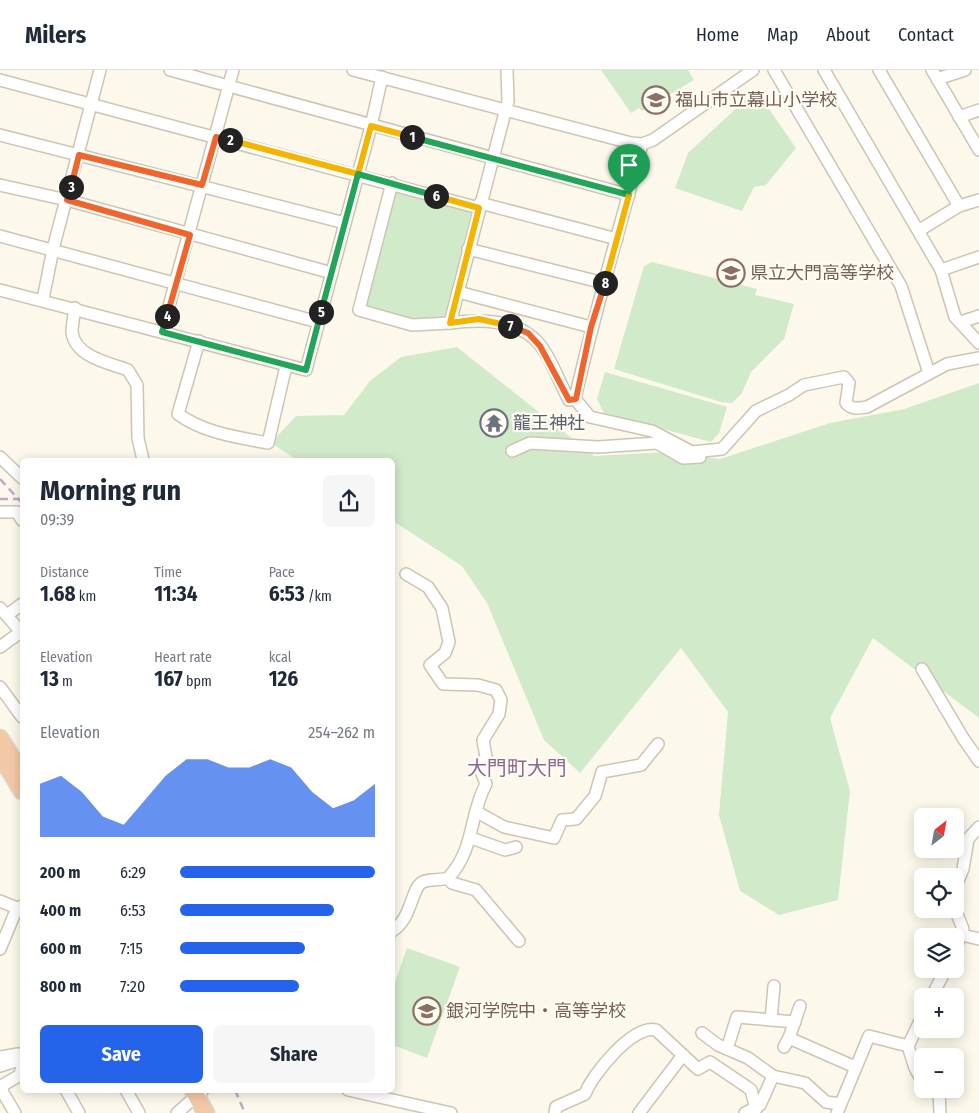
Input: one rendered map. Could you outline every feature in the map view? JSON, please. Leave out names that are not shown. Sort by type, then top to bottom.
[{"type":"highway","points":[[0,738],[20,786]]},
{"type":"highway","points":[[200,1093],[206,1113]]},
{"type":"highway","points":[[201,1093],[217,1113]]},
{"type":"street","points":[[43,299],[53,249],[100,70]]},
{"type":"street","points":[[170,70],[629,195]]},
{"type":"street","points":[[162,332],[190,235],[233,70]]},
{"type":"street","points":[[353,70],[631,143],[642,144],[652,140],[753,70]]},
{"type":"street","points":[[450,323],[506,110],[508,101],[508,70]]},
{"type":"street","points":[[774,70],[901,286],[928,374]]},
{"type":"street","points":[[824,70],[941,270],[955,317],[979,343]]},
{"type":"street","points":[[878,70],[958,206]]},
{"type":"street","points":[[965,70],[934,74],[979,150]]},
{"type":"street","points":[[0,290],[43,299],[306,370],[371,126],[382,77]]},
{"type":"street","points":[[0,80],[392,183],[618,239]]},
{"type":"street","points":[[959,117],[979,110]]},
{"type":"street","points":[[0,135],[202,185],[345,224]]},
{"type":"street","points":[[642,144],[618,239],[591,327],[576,399],[590,417],[652,432],[692,452],[717,450],[722,449],[731,442],[756,411],[789,395],[804,385],[844,377],[849,383],[846,403],[850,407],[857,409],[867,407],[947,364],[979,358]]},
{"type":"street","points":[[392,183],[359,310],[412,324],[450,323],[479,319],[528,333],[540,346],[569,400],[576,399]]},
{"type":"street","points":[[0,185],[67,200],[332,273]]},
{"type":"street","points":[[917,228],[923,228],[958,206],[979,200]]},
{"type":"street","points":[[0,236],[318,322]]},
{"type":"street","points":[[468,249],[604,284]]},
{"type":"street","points":[[941,270],[979,257]]},
{"type":"street","points":[[458,292],[591,327]]},
{"type":"street","points":[[75,308],[72,333],[81,349],[94,359],[128,370],[137,385],[138,438],[143,458]]},
{"type":"street","points":[[960,322],[979,316]]},
{"type":"street","points":[[198,341],[178,414],[192,424],[222,434],[268,443],[286,366]]},
{"type":"street","points":[[512,451],[530,443],[598,447],[657,443],[684,458],[705,457],[717,450]]},
{"type":"street","points":[[0,457],[20,476]]},
{"type":"street","points":[[0,512],[17,512],[20,517]]},
{"type":"street","points":[[395,928],[405,917],[418,886],[422,882],[448,878],[460,862],[471,838],[478,798],[486,784],[481,771],[486,757],[484,740],[499,714],[501,700],[496,690],[478,685],[443,684],[430,665],[445,653],[449,642],[442,608],[428,586],[406,574]]},
{"type":"street","points":[[20,605],[3,612],[20,630]]},
{"type":"street","points":[[0,647],[20,633]]},
{"type":"street","points":[[922,669],[979,761]]},
{"type":"street","points":[[0,687],[20,714]]},
{"type":"street","points":[[477,812],[504,827],[554,838],[562,820],[576,819],[595,796],[602,772],[641,765],[658,744]]},
{"type":"street","points":[[963,868],[968,839],[979,826]]},
{"type":"street","points":[[471,838],[506,850],[516,847]]},
{"type":"street","points":[[448,878],[452,883],[476,890],[519,941]]},
{"type":"street","points":[[0,901],[20,907]]},
{"type":"street","points":[[0,949],[20,909]]},
{"type":"street","points":[[964,935],[979,939]]},
{"type":"street","points":[[771,1020],[774,986]]},
{"type":"street","points":[[800,1006],[786,1043],[855,1067]]},
{"type":"street","points":[[555,1113],[556,1107],[562,1103],[584,1094],[590,1080],[599,1068],[636,1035],[651,1029],[656,1030],[698,1069],[710,1062],[723,1047],[738,1017],[795,1022]]},
{"type":"street","points":[[702,1033],[723,1047],[748,1058],[773,1076],[804,1083],[826,1102],[838,1109],[868,1036],[908,1046]]},
{"type":"street","points":[[914,1033],[908,1046],[914,1065]]},
{"type":"street","points":[[0,1057],[20,1053]]},
{"type":"street","points":[[639,1113],[683,1055]]},
{"type":"street","points":[[0,1066],[20,1059]]},
{"type":"street","points":[[710,1062],[750,1090],[756,1109]]},
{"type":"street","points":[[14,1113],[2,1091],[2,1086],[20,1074]]},
{"type":"street","points":[[744,1113],[756,1109],[765,1098],[773,1076]]},
{"type":"street","points":[[68,1093],[79,1113]]},
{"type":"street","points":[[128,1093],[139,1113]]},
{"type":"street","points":[[177,1113],[197,1093]]},
{"type":"street","points":[[380,1093],[386,1099],[451,1113]]},
{"type":"street","points":[[939,1098],[940,1113]]},
{"type":"green space","points":[[601,70],[688,70],[694,80],[642,111],[639,108],[631,113]]},
{"type":"green space","points":[[756,90],[796,148],[766,185],[754,187],[742,211],[675,188],[688,153]]},
{"type":"green space","points":[[394,188],[476,211],[446,318],[411,320],[364,308]]},
{"type":"green space","points":[[652,262],[757,289],[755,295],[794,304],[784,339],[751,372],[742,393],[732,403],[721,402],[614,369],[644,266]]},
{"type":"green space","points":[[457,347],[594,456],[665,452],[720,459],[830,423],[904,409],[979,383],[979,718],[873,638],[830,718],[850,791],[838,900],[779,915],[740,891],[719,815],[728,712],[681,648],[580,773],[544,740],[487,603],[462,566],[395,522],[395,458],[294,458],[271,443],[296,416],[344,415],[370,381],[401,357]]},
{"type":"green space","points":[[605,372],[727,407],[719,433],[711,442],[604,413],[597,399]]},
{"type":"green space","points":[[407,948],[460,967],[427,1058],[395,1046],[395,982]]},
{"type":"railway","points":[[0,479],[20,501]]},
{"type":"railway","points":[[0,499],[20,499]]},
{"type":"railway","points":[[236,1093],[245,1113]]},
{"type":"place","name":"福山市立幕山小学校","points":[[656,100]]},
{"type":"place","name":"県立大門高等学校","points":[[731,273]]},
{"type":"place","name":"龍王神社","points":[[494,423]]},
{"type":"place","name":"銀河学院中・高等学校","points":[[427,1011]]},
{"type":"district","name":"大門町大門","points":[[517,768]]},
{"type":"route","points":[[629,195],[371,126],[358,174],[216,137],[202,185],[79,155],[67,200],[190,235],[162,332],[306,370],[358,174],[479,208],[450,323],[479,319],[528,333],[540,346],[569,400],[576,399],[591,327],[618,239],[629,195]]}]
